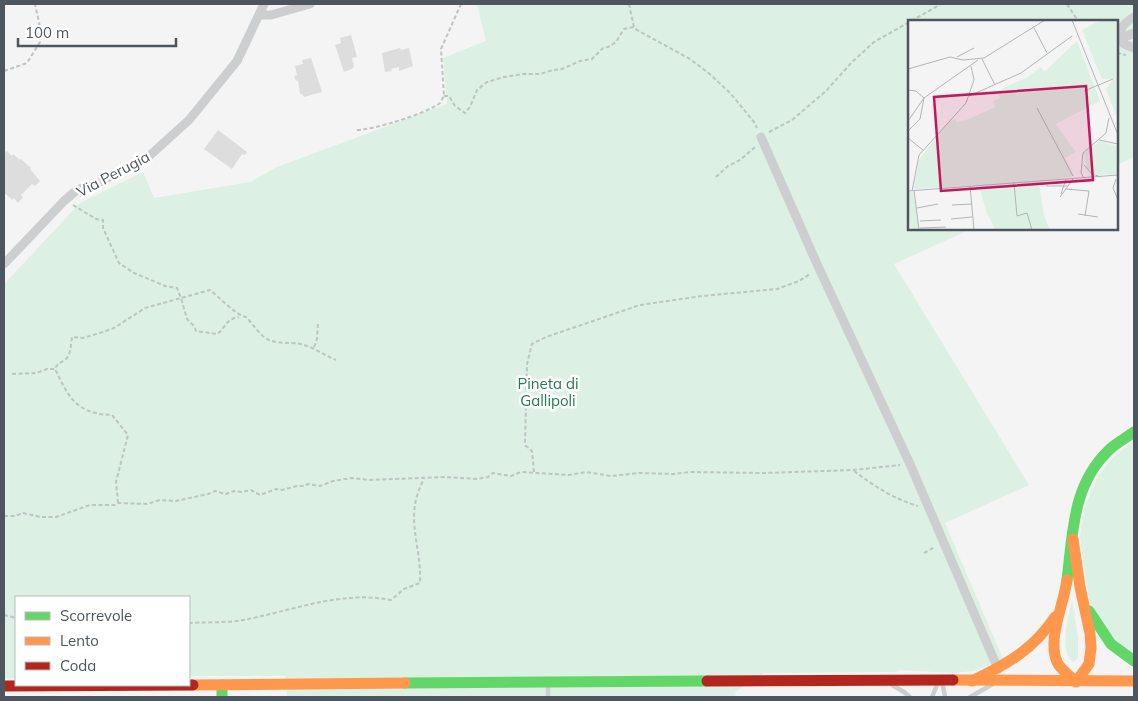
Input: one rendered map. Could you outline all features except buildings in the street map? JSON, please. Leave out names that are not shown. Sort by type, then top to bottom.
[{"type":"main road","points":[[1076,682],[1061,668],[1055,658],[1054,637],[1066,588],[1076,507],[1087,480],[1109,450],[1134,432]]},
{"type":"main road","points":[[1073,539],[1080,587],[1090,633],[1091,656],[1087,668],[1076,682]]},
{"type":"main road","points":[[1080,587],[1088,609],[1097,625],[1111,644],[1134,661]]},
{"type":"main road","points":[[972,681],[1011,662],[1028,650],[1039,639],[1060,610]]},
{"type":"main road","points":[[4,686],[222,691],[548,682],[1134,681]]},
{"type":"street","name":"Via Perugia","points":[[4,264],[64,201],[77,190],[100,182],[147,158],[189,120],[237,61],[264,4]]},
{"type":"street","points":[[260,14],[271,16],[310,4]]},
{"type":"street","points":[[1134,17],[1124,23],[1121,30],[1124,44],[1134,48]]},
{"type":"street","points":[[1122,38],[1134,33]]},
{"type":"street","points":[[763,139],[817,264],[910,464],[998,669]]},
{"type":"lane","points":[[932,697],[939,680]]},
{"type":"lane","points":[[939,680],[945,697]]},
{"type":"lane","points":[[885,681],[910,697]]},
{"type":"lane","points":[[970,697],[998,681]]},
{"type":"lane","points":[[548,682],[548,697]]},
{"type":"path","points":[[4,71],[27,63],[40,42],[40,27],[35,4]]},
{"type":"path","points":[[357,130],[368,130],[382,126],[438,105],[444,96],[441,49],[461,4]]},
{"type":"path","points":[[629,4],[634,27],[690,58],[711,76],[731,94],[754,122],[763,139]]},
{"type":"path","points":[[913,20],[941,4]]},
{"type":"path","points":[[1067,4],[1077,20]]},
{"type":"path","points":[[716,177],[728,166],[740,160],[763,139],[792,120],[826,91],[852,62],[874,42],[908,23]]},
{"type":"path","points":[[444,96],[451,98],[455,106],[465,113],[470,107],[477,90],[487,82],[523,74],[540,74],[592,59],[603,48],[616,42],[624,29],[634,27]]},
{"type":"path","points":[[64,201],[82,209],[96,219],[103,220],[103,228],[119,263],[134,274],[165,286],[177,288],[187,319],[196,331],[217,334],[220,333],[226,322],[239,317],[246,317],[263,336],[270,340],[314,347],[336,360]]},
{"type":"path","points":[[534,472],[532,451],[525,445],[527,364],[532,344],[546,337],[640,305],[702,296],[777,289],[810,275],[817,264]]},
{"type":"path","points":[[12,374],[36,373],[55,369],[66,358],[71,346],[72,337],[82,338],[103,332],[114,328],[145,308],[210,290],[239,317]]},
{"type":"path","points":[[314,347],[317,340],[318,322]]},
{"type":"path","points":[[55,369],[71,400],[78,406],[97,414],[112,415],[128,435],[116,482],[118,503]]},
{"type":"path","points":[[4,516],[15,516],[23,513],[41,517],[56,517],[90,506],[115,505],[118,503],[147,504],[160,500],[176,501],[215,491],[226,494],[234,491],[251,490],[260,495],[276,489],[282,490],[308,484],[320,486],[333,481],[352,478],[368,480],[406,477],[414,479],[444,477],[477,479],[493,473],[511,476],[520,472],[570,474],[586,472],[611,476],[639,473],[742,473],[853,470],[910,464]]},
{"type":"path","points":[[853,470],[876,487],[894,497],[930,510]]},
{"type":"path","points":[[190,623],[241,621],[291,608],[350,598],[364,597],[391,600],[404,589],[420,583],[413,510],[419,487],[424,478]]},
{"type":"path","points":[[924,553],[944,543]]},
{"type":"green space","name":"Pineta di Gallipoli","points":[[477,4],[1134,4],[1134,157],[1118,165],[1118,20],[908,20],[908,230],[969,230],[894,264],[1029,485],[945,523],[1003,659],[973,671],[953,673],[900,670],[895,672],[764,673],[735,692],[736,697],[287,697],[285,676],[190,676],[190,596],[15,596],[15,678],[4,678],[4,284],[80,203],[143,172],[154,198],[250,182],[277,167],[447,104],[443,58],[486,41]]},
{"type":"green space","points":[[1134,441],[1134,654],[1110,633],[1089,600],[1080,536],[1084,510],[1096,479],[1113,457]]},
{"type":"green space","points":[[1072,602],[1078,638],[1078,658],[1073,662],[1066,650],[1065,642]]},
{"type":"traffic: fast","points":[[1067,580],[1076,510],[1088,478],[1109,450],[1134,432]]},
{"type":"traffic: fast","points":[[1089,611],[1111,644],[1134,661]]},
{"type":"traffic: fast","points":[[405,683],[707,681]]},
{"type":"traffic: fast","points":[[222,685],[222,697]]},
{"type":"traffic: slow","points":[[1067,580],[1055,632],[1054,653],[1058,665],[1076,682],[1089,664],[1091,648],[1073,539]]},
{"type":"traffic: slow","points":[[972,681],[1018,655],[1038,639],[1055,617]]},
{"type":"traffic: slow","points":[[953,680],[1134,681]]},
{"type":"traffic: slow","points":[[193,685],[405,683]]},
{"type":"traffic: jam","points":[[707,681],[953,680]]},
{"type":"traffic: jam","points":[[4,686],[15,686]]}]
